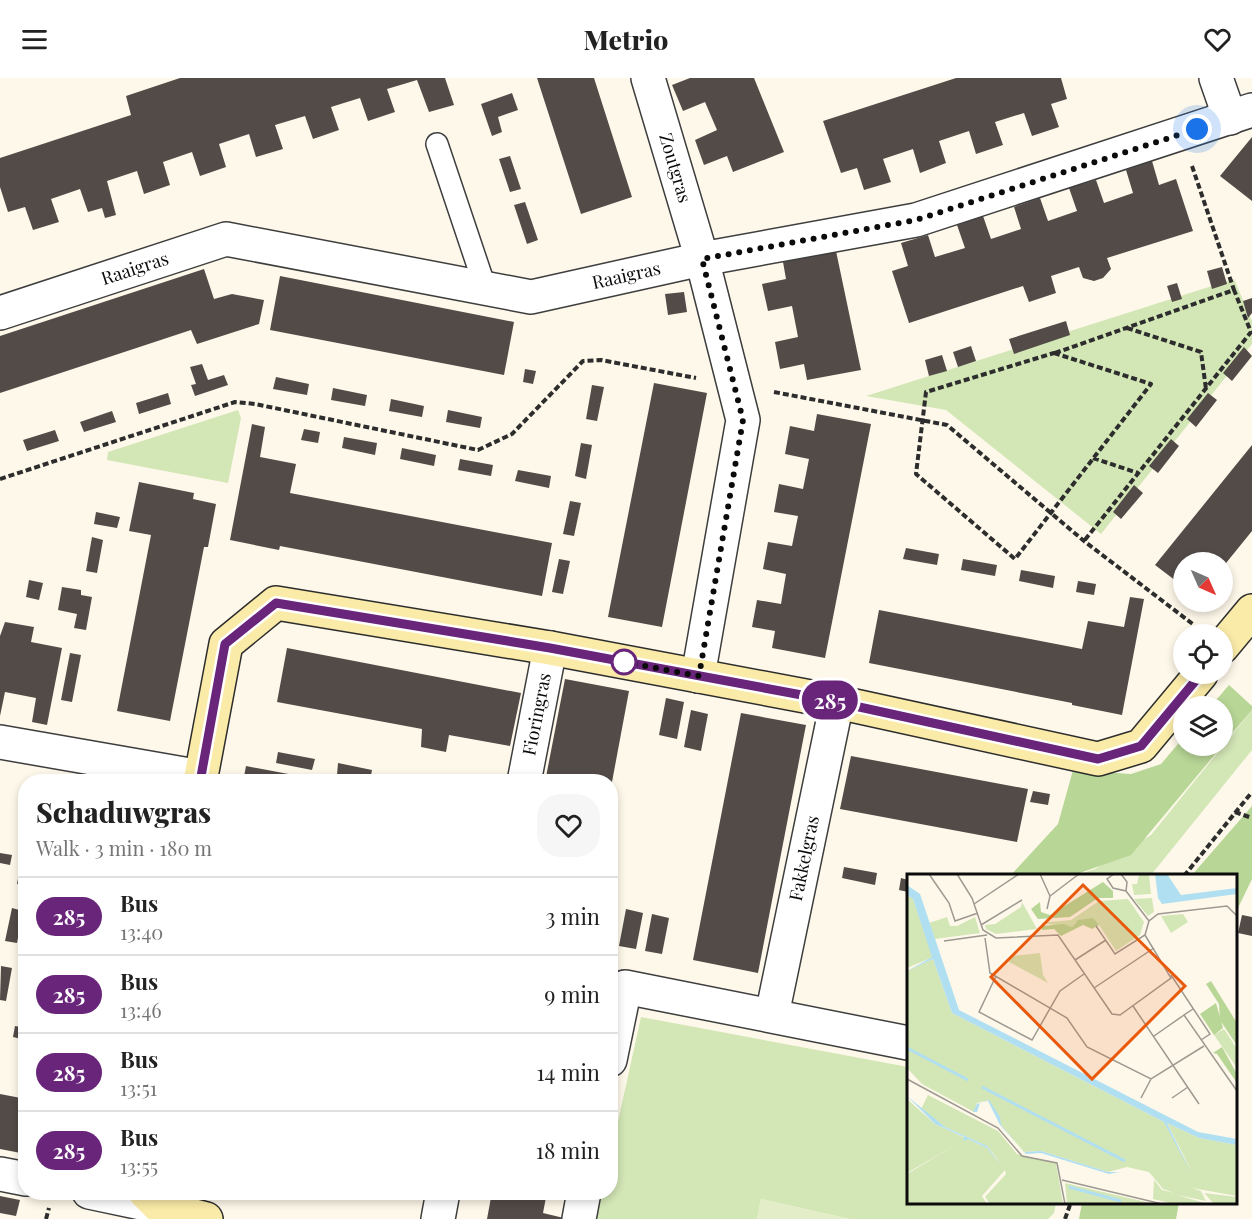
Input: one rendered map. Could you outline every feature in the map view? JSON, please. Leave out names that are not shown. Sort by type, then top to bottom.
[{"type":"street","name":"Zoutgras","points":[[648,78],[702,259],[743,420],[699,676]]},
{"type":"street","points":[[1216,78],[1241,114]]},
{"type":"street","name":"Raaigras","points":[[0,314],[226,239],[531,297],[702,259],[916,220],[1241,114]]},
{"type":"street","points":[[202,774],[225,644],[276,603],[550,648],[837,702],[1098,759],[1141,746],[1193,684]]},
{"type":"street","points":[[1233,634],[1252,611]]},
{"type":"street","name":"Fioringras","points":[[526,774],[550,648]]},
{"type":"street","name":"Fakkelgras","points":[[772,1015],[837,702]]},
{"type":"street","points":[[0,742],[174,774]]},
{"type":"street","points":[[618,1021],[625,987],[907,1043]]},
{"type":"street","points":[[0,1174],[18,1177]]},
{"type":"street","points":[[153,1200],[206,1219]]},
{"type":"street","points":[[438,1219],[442,1200]]},
{"type":"street","points":[[579,1219],[583,1200]]},
{"type":"lane","points":[[437,144],[485,287]]},
{"type":"path","points":[[1084,541],[1251,332],[1234,290],[1181,134]]},
{"type":"path","points":[[1054,353],[1151,384],[1015,559],[916,474],[926,392],[1054,353],[1234,290]]},
{"type":"path","points":[[1126,328],[1200,352],[1206,389]]},
{"type":"path","points":[[0,478],[235,402],[255,404],[478,450],[512,434],[583,361],[601,360],[947,426],[1084,541],[1193,624]]},
{"type":"path","points":[[1093,458],[1138,473]]},
{"type":"path","points":[[1186,874],[1252,792]]},
{"type":"path","points":[[1235,812],[1252,819]]},
{"type":"path","points":[[1065,1219],[1071,1204]]},
{"type":"green space","points":[[1234,279],[1252,321],[1252,344],[1101,534],[946,410],[866,396]]},
{"type":"green space","points":[[238,410],[241,418],[228,483],[107,460],[108,452]]},
{"type":"green space","points":[[1229,685],[1252,706],[1252,710],[1233,732],[1233,696],[1220,696]]},
{"type":"green space","points":[[1252,710],[1252,750],[1152,874],[1080,874],[1095,869],[1151,835],[1215,756],[1233,756],[1233,734]]},
{"type":"green space","points":[[1173,750],[1173,756],[1214,756],[1131,855],[1077,874],[1012,874],[1058,824],[1073,770],[1131,774],[1161,764]]},
{"type":"green space","points":[[1252,806],[1252,879],[1237,914],[1237,874],[1193,874]]},
{"type":"green space","points":[[641,1017],[907,1067],[907,1204],[1056,1204],[1054,1213],[1048,1219],[850,1219],[761,1199],[757,1219],[596,1219],[600,1200],[618,1200],[618,1121]]},
{"type":"green space","points":[[761,1199],[850,1219],[757,1219]]},
{"type":"green space","points":[[1082,1204],[1179,1204],[1176,1219],[1079,1219]]},
{"type":"building","points":[[180,78],[445,78],[454,105],[429,112],[417,80],[387,89],[395,112],[368,121],[360,98],[331,107],[339,130],[313,139],[305,116],[275,125],[283,149],[256,157],[249,134],[219,144],[226,167],[200,176],[192,152],[163,162],[170,185],[144,194],[137,171],[107,181],[116,215],[105,218],[102,208],[88,212],[80,189],[51,199],[59,222],[33,230],[25,207],[8,212],[0,187],[0,158],[131,115],[126,96]]},
{"type":"building","points":[[537,78],[594,78],[632,197],[581,214]]},
{"type":"building","points":[[690,78],[754,78],[784,152],[733,172],[727,156],[704,165],[695,140],[717,130],[705,102],[683,111],[672,85]]},
{"type":"building","points":[[956,78],[1061,78],[1067,99],[1051,104],[1059,127],[1032,136],[1024,113],[995,122],[1003,145],[976,154],[969,131],[939,141],[946,163],[920,173],[913,149],[883,159],[891,182],[864,190],[857,168],[841,173],[823,121]]},
{"type":"building","points":[[512,93],[518,110],[498,117],[502,132],[492,136],[481,104]]},
{"type":"building","points":[[1252,137],[1252,201],[1220,176]]},
{"type":"building","points":[[510,156],[521,189],[510,192],[499,159]]},
{"type":"building","points":[[1152,161],[1159,185],[1176,179],[1193,231],[1107,258],[1111,269],[1103,278],[1094,281],[1083,278],[1079,267],[1051,276],[1056,293],[1029,302],[1023,286],[909,323],[892,271],[908,266],[901,243],[928,235],[935,257],[965,248],[957,225],[983,216],[991,239],[1021,229],[1014,207],[1040,198],[1048,221],[1077,211],[1069,188],[1096,180],[1104,203],[1133,193],[1126,170]]},
{"type":"building","points":[[525,202],[538,240],[527,244],[514,205]]},
{"type":"building","points":[[836,251],[861,370],[807,380],[804,364],[780,369],[775,342],[798,337],[792,306],[768,311],[762,284],[786,279],[783,262]]},
{"type":"building","points":[[1222,267],[1227,284],[1212,289],[1207,271]]},
{"type":"building","points":[[204,269],[214,299],[232,294],[264,300],[259,324],[197,344],[191,330],[0,393],[0,336]]},
{"type":"building","points":[[280,276],[514,322],[504,375],[270,330]]},
{"type":"building","points":[[1177,283],[1182,299],[1172,302],[1167,286]]},
{"type":"building","points":[[684,292],[687,312],[668,315],[665,294]]},
{"type":"building","points":[[1252,298],[1252,313],[1248,318],[1243,301]]},
{"type":"building","points":[[1066,321],[1070,335],[1014,354],[1009,339]]},
{"type":"building","points":[[971,346],[976,361],[958,367],[953,352]]},
{"type":"building","points":[[1244,347],[1252,356],[1232,381],[1223,373]]},
{"type":"building","points":[[942,355],[947,371],[929,376],[925,360]]},
{"type":"building","points":[[202,364],[208,380],[224,375],[228,385],[195,396],[191,385],[196,384],[190,367]]},
{"type":"building","points":[[525,369],[536,371],[533,384],[523,382]]},
{"type":"building","points":[[276,377],[309,384],[307,395],[273,389]]},
{"type":"building","points":[[654,383],[707,393],[662,627],[608,617]]},
{"type":"building","points":[[592,385],[604,387],[597,421],[586,419]]},
{"type":"building","points":[[333,388],[367,395],[365,406],[331,400]]},
{"type":"building","points":[[168,393],[171,404],[139,414],[136,403]]},
{"type":"building","points":[[1208,393],[1217,400],[1196,427],[1187,419]]},
{"type":"building","points":[[391,399],[424,406],[422,417],[389,411]]},
{"type":"building","points":[[448,410],[482,417],[480,428],[446,422]]},
{"type":"building","points":[[112,411],[116,422],[84,432],[80,422]]},
{"type":"building","points":[[817,414],[871,424],[825,658],[772,648],[775,631],[752,627],[757,600],[781,604],[786,574],[763,569],[768,542],[792,546],[798,516],[774,512],[779,484],[803,489],[809,459],[785,454],[790,426],[814,431]]},
{"type":"building","points":[[252,424],[265,427],[260,457],[296,464],[290,493],[552,543],[542,596],[280,546],[279,550],[230,540]]},
{"type":"building","points":[[304,429],[320,432],[318,443],[301,440]]},
{"type":"building","points":[[55,430],[59,441],[27,451],[23,440]]},
{"type":"building","points":[[344,437],[377,443],[375,455],[342,448]]},
{"type":"building","points":[[1171,439],[1179,446],[1158,473],[1149,466]]},
{"type":"building","points":[[581,443],[592,445],[586,479],[575,476]]},
{"type":"building","points":[[1252,445],[1252,531],[1233,554],[1233,552],[1173,552],[1173,579],[1155,565]]},
{"type":"building","points":[[402,448],[436,455],[434,466],[400,459]]},
{"type":"building","points":[[460,459],[493,465],[491,476],[458,470]]},
{"type":"building","points":[[518,470],[551,476],[549,488],[515,481]]},
{"type":"building","points":[[139,482],[194,493],[193,499],[216,504],[208,547],[204,547],[170,721],[117,711],[151,535],[129,531]]},
{"type":"building","points":[[1134,485],[1143,493],[1121,519],[1113,512]]},
{"type":"building","points":[[570,501],[581,503],[574,536],[563,534]]},
{"type":"building","points":[[96,512],[120,517],[117,528],[94,524]]},
{"type":"building","points":[[92,537],[103,540],[97,573],[86,571]]},
{"type":"building","points":[[906,548],[939,554],[937,565],[903,559]]},
{"type":"building","points":[[559,559],[570,561],[563,594],[552,592]]},
{"type":"building","points":[[963,559],[997,565],[995,576],[961,570]]},
{"type":"building","points":[[1021,570],[1055,576],[1053,588],[1019,581]]},
{"type":"building","points":[[29,580],[43,583],[39,600],[26,597]]},
{"type":"building","points":[[1078,581],[1096,584],[1094,595],[1076,592]]},
{"type":"building","points":[[62,587],[81,590],[81,595],[92,597],[86,630],[74,628],[77,614],[58,610]]},
{"type":"building","points":[[1130,597],[1144,599],[1122,715],[869,663],[879,610],[1082,649],[1088,621],[1124,627]]},
{"type":"building","points":[[5,622],[34,627],[31,642],[62,648],[47,725],[32,722],[36,698],[5,692],[0,716],[0,636]]},
{"type":"building","points":[[287,648],[521,693],[510,746],[449,735],[446,752],[421,747],[422,729],[277,702]]},
{"type":"building","points":[[70,653],[81,655],[72,702],[61,700]]},
{"type":"building","points":[[565,679],[629,691],[613,774],[547,774]]},
{"type":"building","points":[[666,698],[684,702],[677,739],[659,735]]},
{"type":"building","points":[[691,710],[708,714],[701,751],[684,747]]},
{"type":"building","points":[[741,713],[806,725],[758,973],[693,960]]},
{"type":"building","points":[[278,752],[315,759],[312,770],[276,763]]},
{"type":"building","points":[[851,756],[1028,789],[1017,842],[840,809]]},
{"type":"building","points":[[338,763],[372,770],[371,774],[337,774]]},
{"type":"building","points":[[246,766],[288,774],[244,774]]},
{"type":"building","points":[[1033,791],[1050,794],[1048,805],[1030,802]]},
{"type":"building","points":[[0,853],[12,855],[10,865],[0,863]]},
{"type":"building","points":[[844,867],[877,873],[875,885],[842,878]]},
{"type":"building","points":[[901,878],[907,880],[907,892],[899,890]]},
{"type":"building","points":[[12,908],[18,910],[17,943],[5,941]]},
{"type":"building","points":[[626,909],[643,913],[636,949],[619,946]]},
{"type":"building","points":[[652,914],[669,918],[662,954],[645,951]]},
{"type":"building","points":[[1242,915],[1252,917],[1252,936],[1238,933]]},
{"type":"building","points":[[1,966],[12,968],[6,1001],[0,1000]]},
{"type":"building","points":[[15,1026],[18,1027],[18,1038],[13,1037]]},
{"type":"building","points":[[0,1094],[18,1097],[18,1152],[0,1149]]},
{"type":"building","points":[[0,1196],[20,1200],[16,1216],[0,1213]]},
{"type":"building","points":[[491,1200],[545,1200],[543,1213],[568,1219],[487,1219]]},
{"type":"bus line","name":"285","points":[[201,774],[225,644],[276,603],[550,648],[818,698],[1098,759],[1141,746],[1193,684]]},
{"type":"route","points":[[624,662],[699,676],[743,420],[702,259],[916,220],[1197,129]]}]
